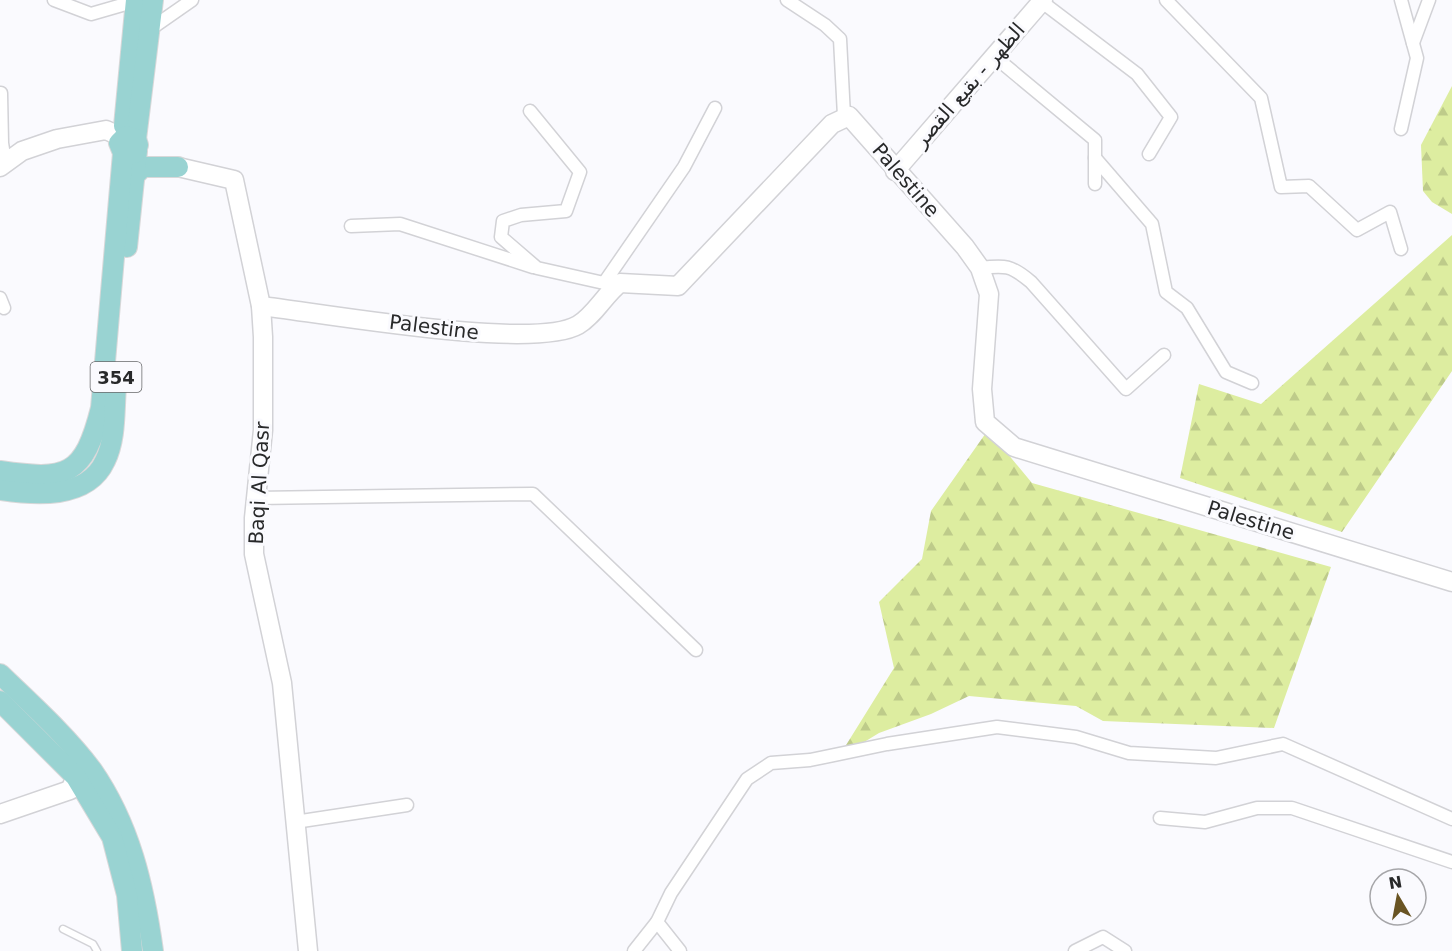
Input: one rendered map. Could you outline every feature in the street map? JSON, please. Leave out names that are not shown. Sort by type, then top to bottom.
[{"type":"main road","name":"354","points":[[0,490],[58,493],[96,474],[105,462],[112,435],[122,286],[135,175],[131,145],[149,30],[142,0]]},
{"type":"main road","name":"354","points":[[0,471],[38,477],[62,471],[79,462],[92,441],[101,408],[131,145],[142,0]]},
{"type":"main road","name":"الظهر - بقيع القصر","points":[[895,171],[1043,1]]},
{"type":"main road","name":"Palestine","points":[[844,116],[852,118],[895,171],[965,247],[980,268],[988,287],[989,304],[985,321],[985,422],[1014,447],[1452,582]]},
{"type":"main road","points":[[611,284],[625,281],[678,286],[831,124],[844,116]]},
{"type":"main road","points":[[3,164],[22,151],[57,140],[106,130],[131,145],[142,156],[178,166]]},
{"type":"main road","points":[[135,175],[143,166],[178,166]]},
{"type":"main road","name":"Baqi Al Qasr","points":[[178,166],[234,180],[261,306],[263,430],[256,498],[254,554],[282,683],[308,951]]},
{"type":"main road","name":"Palestine","points":[[261,306],[511,335],[577,326],[611,284]]},
{"type":"main road","points":[[0,674],[70,743],[92,771],[114,807],[138,866],[146,899],[153,951]]},
{"type":"main road","points":[[0,701],[76,777],[112,837],[127,895],[132,951]]},
{"type":"main road","points":[[0,814],[70,790],[76,777]]},
{"type":"street","points":[[54,0],[91,14],[142,0]]},
{"type":"street","points":[[149,30],[192,0]]},
{"type":"street","points":[[787,0],[825,25],[840,39],[844,116]]},
{"type":"street","points":[[1166,0],[1261,98],[1281,187],[1309,186],[1357,230],[1390,212],[1401,249]]},
{"type":"street","points":[[1401,0],[1417,58],[1401,129]]},
{"type":"street","points":[[1413,43],[1430,0]]},
{"type":"street","points":[[1043,1],[1137,74],[1171,117],[1149,154]]},
{"type":"street","points":[[995,57],[1095,140],[1095,184]]},
{"type":"street","points":[[1,93],[3,164]]},
{"type":"street","points":[[351,226],[400,224],[537,268],[611,284],[684,167],[715,108]]},
{"type":"street","points":[[530,111],[580,172],[566,211],[521,215],[503,220],[501,237],[537,268]]},
{"type":"street","points":[[1095,158],[1152,224],[1166,292],[1187,308],[1226,372],[1252,384]]},
{"type":"street","points":[[980,268],[1002,266],[1016,268],[1126,389],[1164,356]]},
{"type":"street","points":[[256,498],[533,494],[696,650]]},
{"type":"street","points":[[634,951],[657,922],[671,892],[747,778],[771,763],[810,760],[887,744],[997,728],[1076,737],[1129,753],[1216,758],[1283,744],[1452,819]]},
{"type":"street","points":[[295,822],[407,805]]},
{"type":"street","points":[[1160,818],[1205,822],[1257,808],[1292,808],[1452,862]]},
{"type":"street","points":[[657,922],[680,951]]},
{"type":"street","points":[[1075,951],[1103,937],[1125,951]]},
{"type":"lane","points":[[63,929],[93,944],[97,951]]},
{"type":"green space","points":[[1452,86],[1452,214],[1432,202],[1423,191],[1421,145]]},
{"type":"green space","points":[[1452,235],[1452,371],[1342,532],[1180,478],[1199,384],[1261,404]]},
{"type":"green space","points":[[988,430],[1032,483],[1331,567],[1274,728],[1103,721],[1076,706],[969,696],[931,714],[879,733],[838,758],[894,668],[879,602],[922,559],[931,511]]}]
